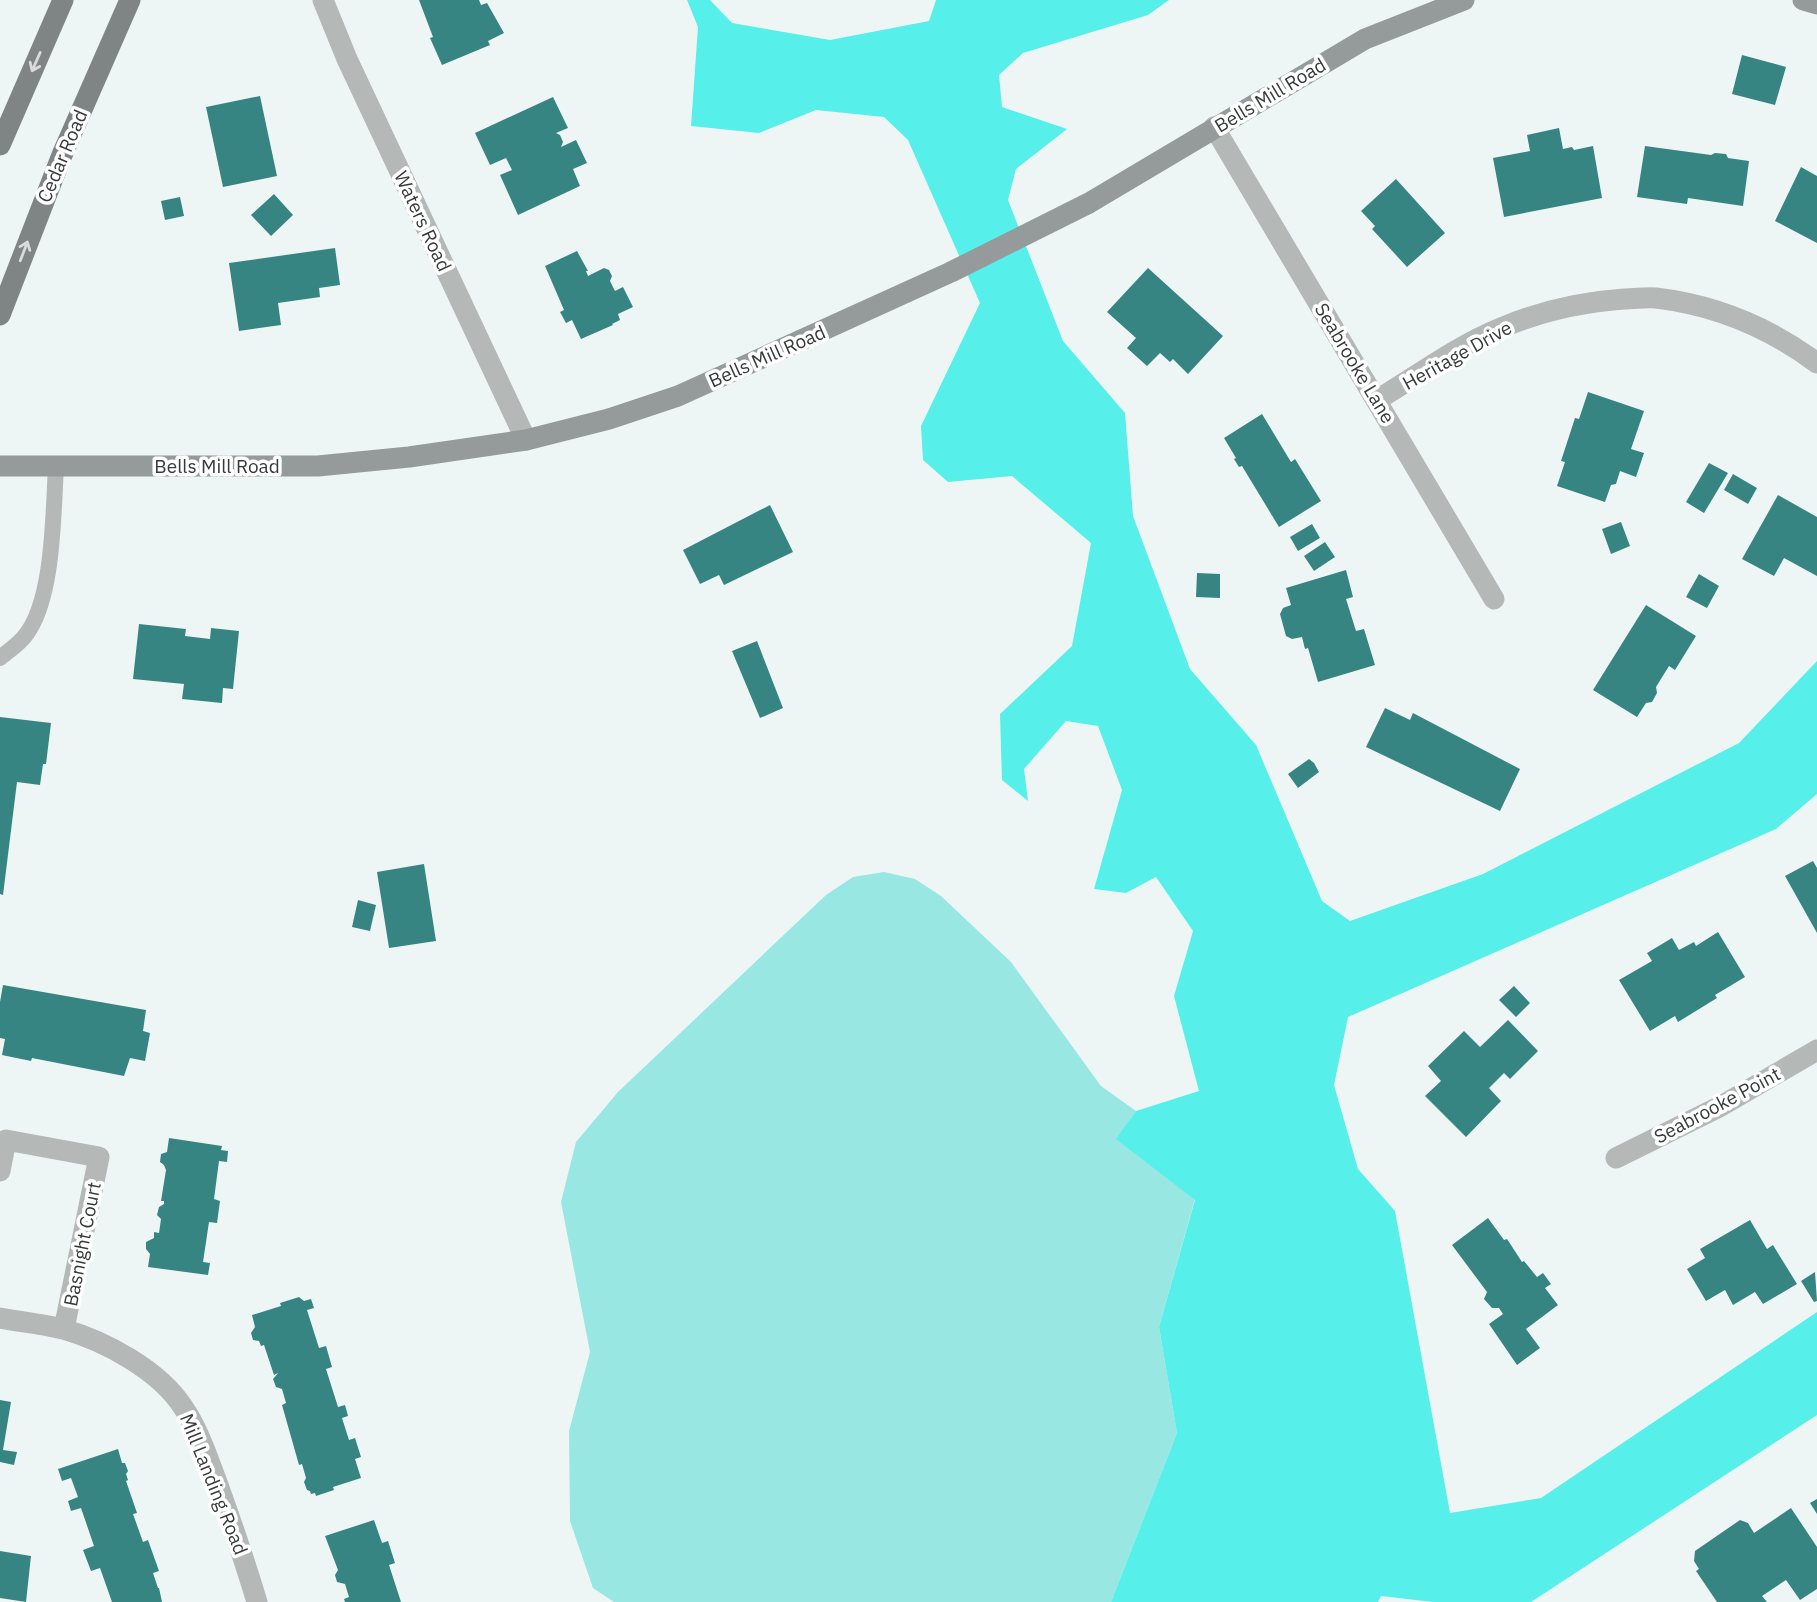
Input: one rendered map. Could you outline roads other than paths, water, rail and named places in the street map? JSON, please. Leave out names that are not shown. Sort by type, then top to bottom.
[{"type":"main road","points":[[1,140],[63,0]]},
{"type":"main road","name":"Cedar Road","points":[[0,315],[62,155],[130,0]]},
{"type":"street","name":"Waters Road","points":[[323,0],[347,59],[526,440]]},
{"type":"street","name":"Bells Mill Road","points":[[0,466],[318,466],[409,457],[526,440],[609,419],[678,396],[1039,229],[1134,178],[1214,127],[1365,38],[1464,0]]},
{"type":"street","points":[[1803,0],[1817,4]]},
{"type":"street","name":"Seabrooke Lane","points":[[1214,127],[1494,599]]},
{"type":"street","name":"Heritage Drive","points":[[1377,400],[1499,328],[1555,308],[1604,300],[1655,298],[1704,308],[1749,322],[1793,345],[1817,363]]},
{"type":"street","name":"Seabrooke Point","points":[[1616,1158],[1721,1106],[1817,1050]]},
{"type":"street","name":"Basnight Court","points":[[0,1171],[6,1140],[99,1157],[64,1329]]},
{"type":"street","name":"Mill Landing Road","points":[[0,1318],[64,1329],[134,1361],[158,1379],[183,1405],[202,1444],[243,1553],[257,1602]]},
{"type":"lane","points":[[0,658],[25,636],[42,605],[52,524],[55,467]]}]
